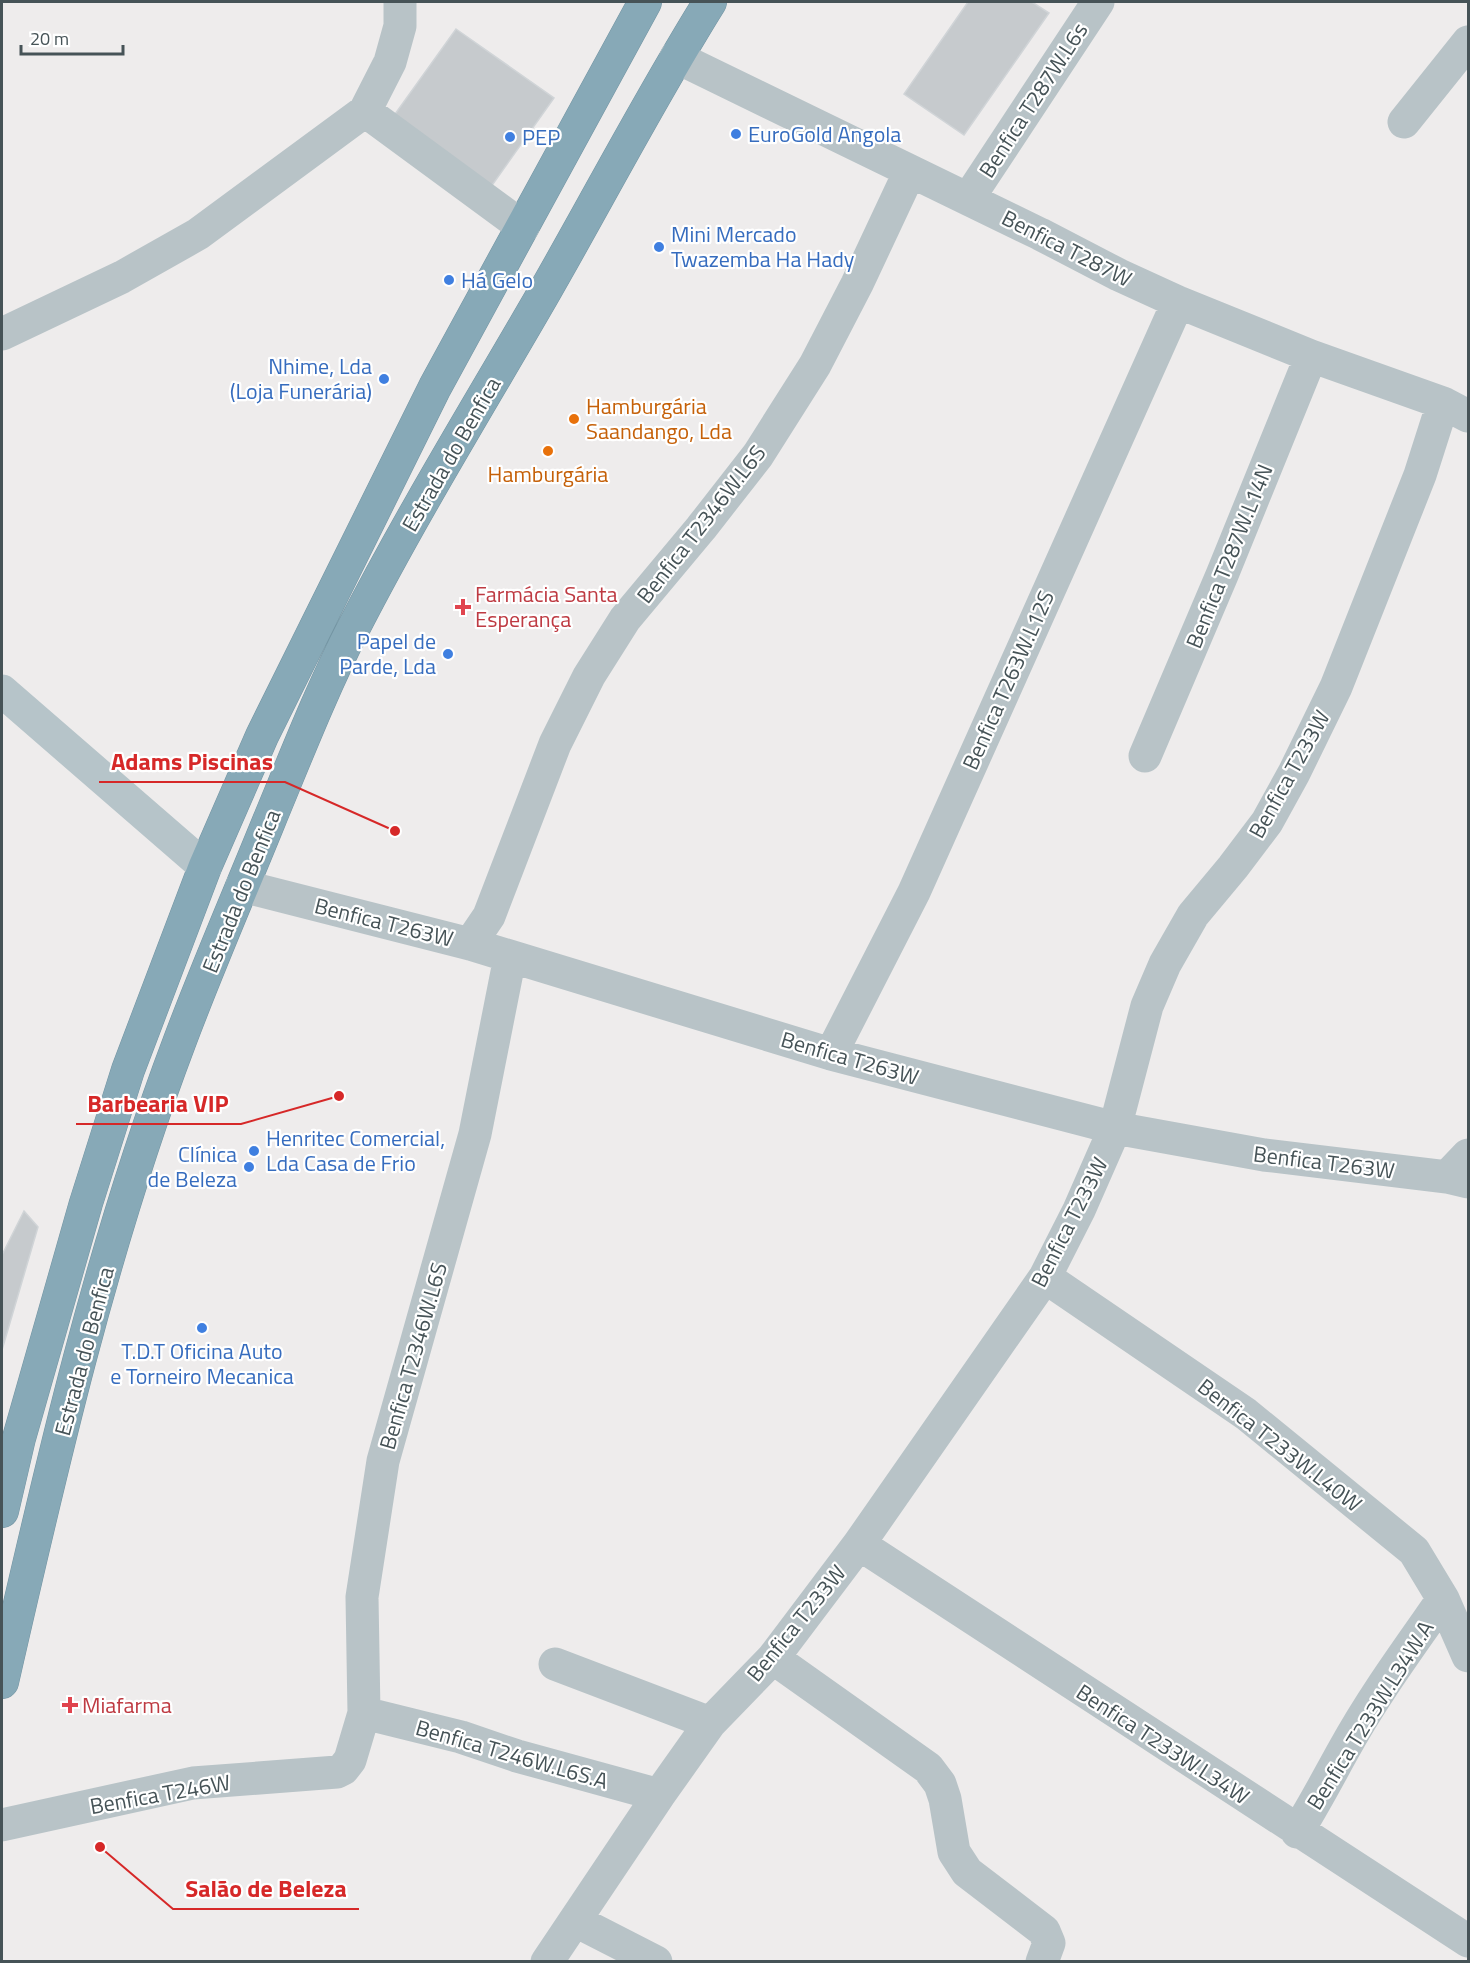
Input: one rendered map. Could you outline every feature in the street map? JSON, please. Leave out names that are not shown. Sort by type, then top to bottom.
[{"type":"highway","name":"Estrada do Benfica","points":[[2,1511],[10,1436],[128,1070],[205,867],[262,736],[435,387],[645,2]]},
{"type":"highway","name":"Estrada do Benfica","points":[[2,1682],[44,1502],[122,1211],[178,1045],[298,751],[353,629],[435,478],[544,292],[676,57],[710,2]]},
{"type":"main road","points":[[2,691],[205,867]]},
{"type":"street","points":[[2,334],[123,277],[198,234],[365,111],[390,62],[400,26],[400,2]]},
{"type":"street","name":"Benfica T287W.L6s","points":[[968,199],[1098,2]]},
{"type":"street","points":[[1404,122],[1468,42]]},
{"type":"street","name":"Benfica T287W","points":[[676,57],[1178,302],[1311,356],[1456,409]]},
{"type":"street","points":[[365,111],[523,227]]},
{"type":"street","name":"Benfica T2346W.L6S","points":[[470,944],[489,916],[555,744],[589,676],[625,619],[758,455],[815,365],[857,284],[910,171]]},
{"type":"street","name":"Benfica T263W.L12S","points":[[831,1054],[914,892],[1178,302]]},
{"type":"street","name":"Benfica T287W.L14N","points":[[1145,756],[1311,356]]},
{"type":"street","name":"Benfica T233W","points":[[547,1962],[710,1723],[772,1658],[859,1544],[1045,1277],[1079,1210],[1115,1128],[1147,1006],[1165,964],[1193,915],[1267,822],[1294,773],[1336,687],[1420,475],[1456,409]]},
{"type":"street","name":"Benfica T263W","points":[[242,886],[470,944],[831,1054],[1115,1128],[1264,1155],[1461,1171]]},
{"type":"street","name":"Benfica T2346W.L6S","points":[[350,1760],[364,1713],[362,1597],[382,1461],[476,1134],[510,957]]},
{"type":"street","name":"Benfica T233W.L40W","points":[[1045,1277],[1246,1414],[1414,1551],[1443,1599],[1468,1656]]},
{"type":"street","name":"Benfica T233W.L34W","points":[[859,1544],[1297,1832],[1468,1941]]},
{"type":"street","name":"Benfica T233W.L34W.A","points":[[1297,1832],[1343,1750],[1443,1599]]},
{"type":"street","points":[[772,1658],[928,1768],[943,1791],[954,1852],[967,1872],[1044,1931],[1049,1943],[1042,1962]]},
{"type":"street","points":[[555,1664],[710,1723]]},
{"type":"street","name":"Benfica T246W.L6S.A","points":[[364,1713],[461,1737],[517,1756],[659,1795]]},
{"type":"street","name":"Benfica T246W","points":[[2,1825],[194,1783],[337,1772],[343,1769],[350,1760]]},
{"type":"street","points":[[576,1921],[656,1962]]},
{"type":"building","points":[[968,2],[1032,2],[1049,13],[964,135],[904,94]]},
{"type":"building","points":[[456,29],[554,98],[488,191],[390,121]]},
{"type":"building","points":[[24,1211],[38,1227],[2,1350],[2,1255]]},
{"type":"place","name":"EuroGold Angola","points":[[736,134]]},
{"type":"place","name":"PEP","points":[[510,137]]},
{"type":"place","name":"Mini Mercado Twazemba Ha Hady","points":[[659,247]]},
{"type":"place","name":"Há Gelo","points":[[449,280]]},
{"type":"place","name":"Nhime, Lda (Loja Funerária)","points":[[384,379]]},
{"type":"place","name":"Hamburgária Saandango, Lda","points":[[574,419]]},
{"type":"place","name":"Hamburgária","points":[[548,451]]},
{"type":"place","name":"Farmácia Santa Esperança","points":[[463,607]]},
{"type":"place","name":"Papel de Parde, Lda","points":[[448,654]]},
{"type":"place","name":"Adams Piscinas","points":[[395,831]]},
{"type":"place","name":"Barbearia VIP","points":[[339,1096]]},
{"type":"place","name":"Henritec Comercial, Lda Casa de Frio","points":[[254,1151]]},
{"type":"place","name":"Clínica de Beleza","points":[[249,1167]]},
{"type":"place","name":"T.D.T Oficina Auto e Torneiro Mecanica","points":[[202,1328]]},
{"type":"place","name":"Miafarma","points":[[70,1705]]},
{"type":"place","name":"Salão de Beleza","points":[[100,1847]]}]
